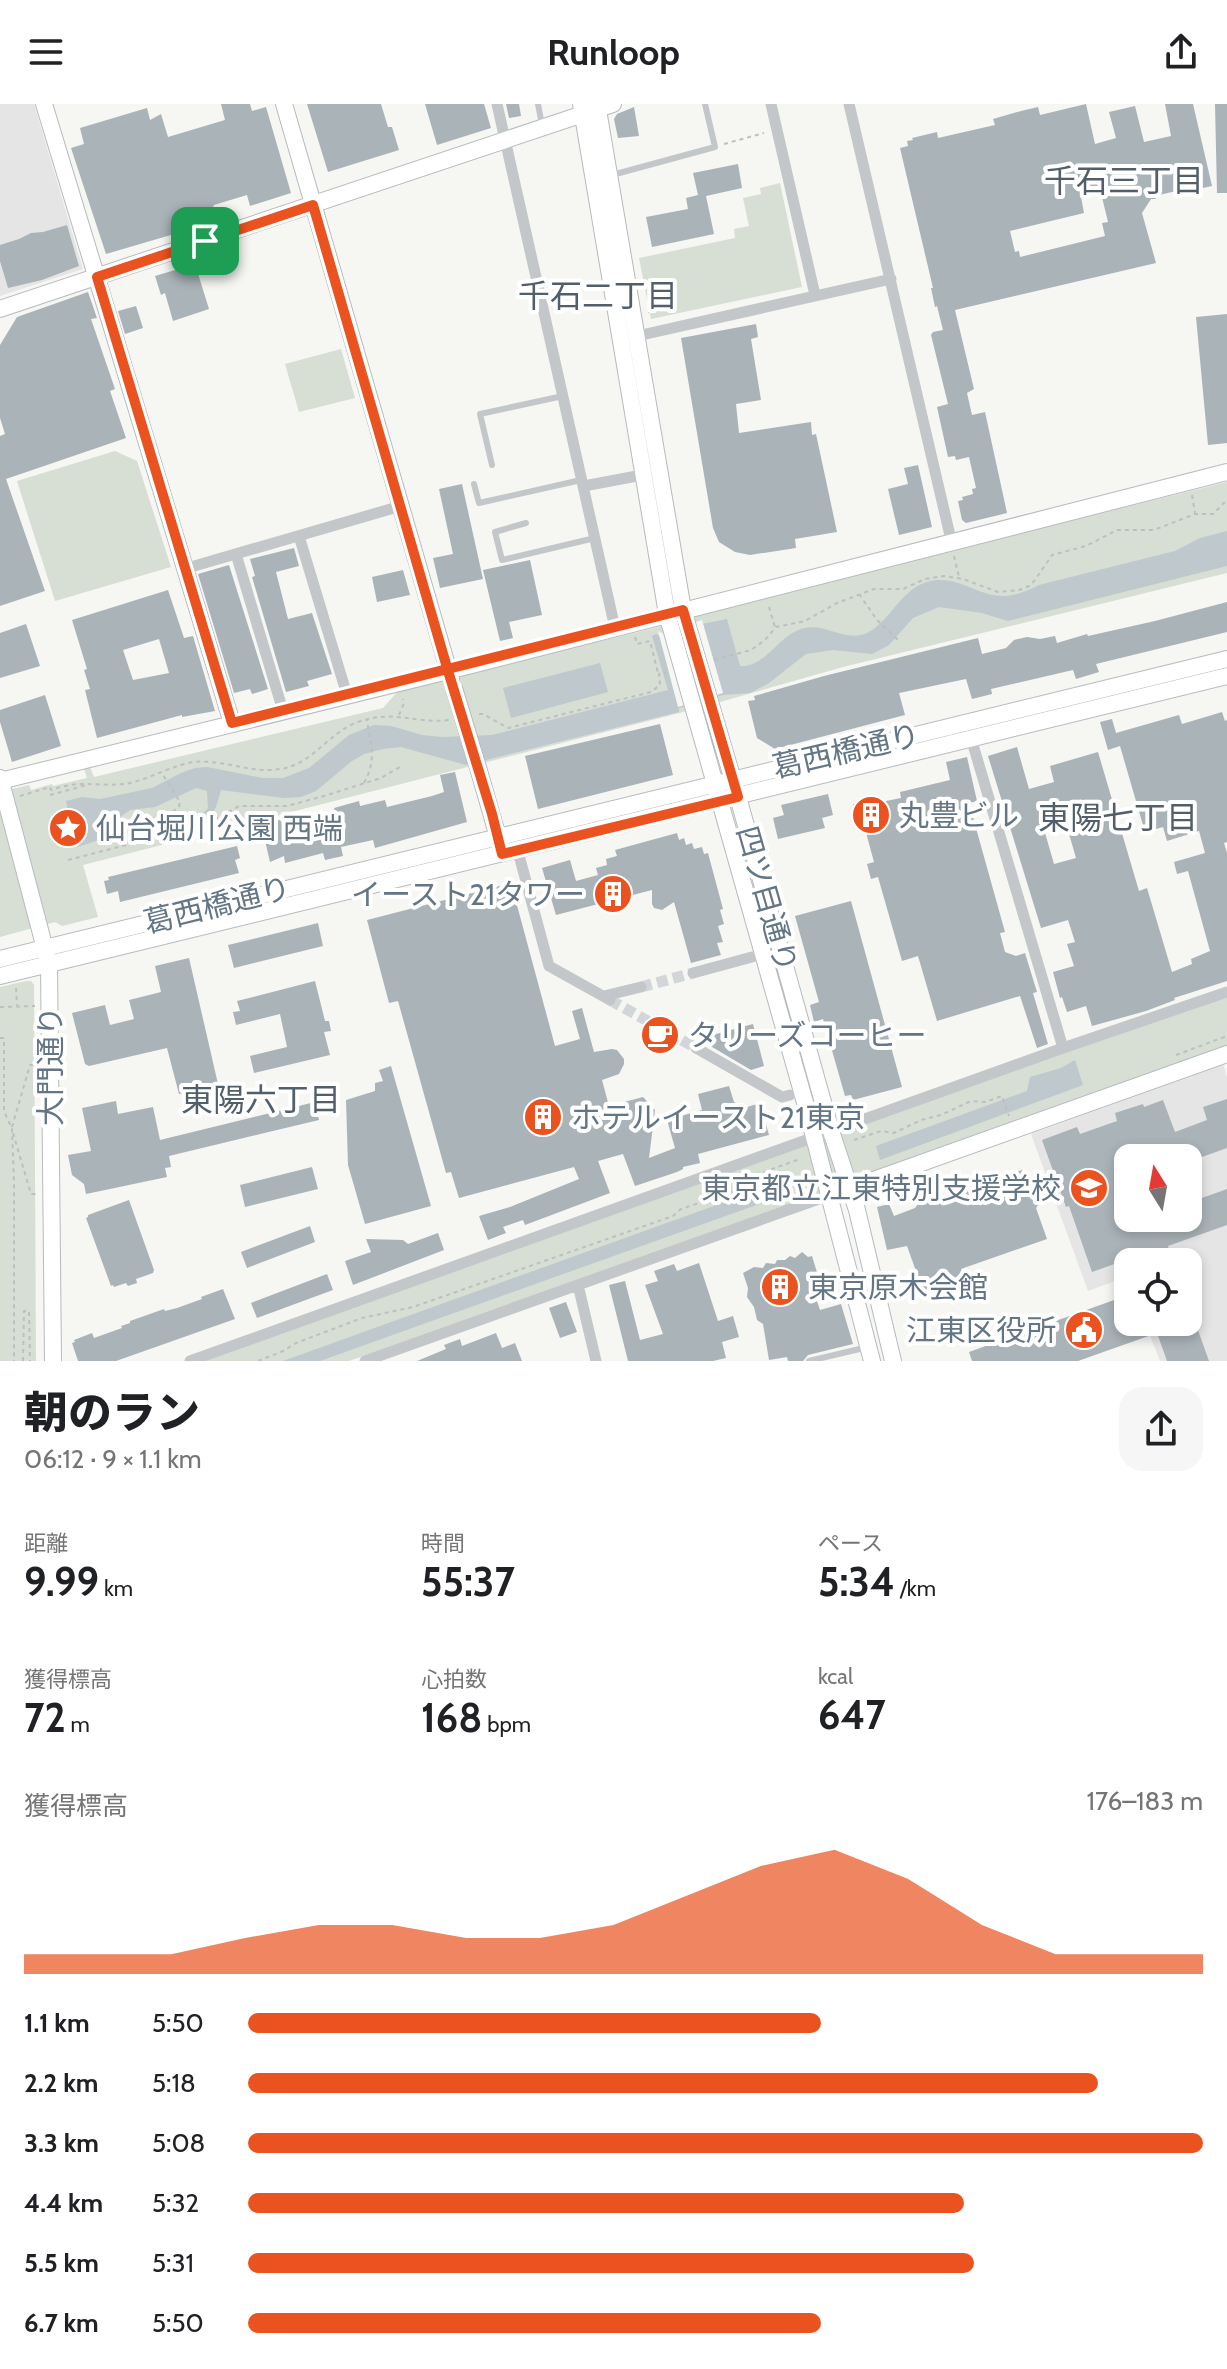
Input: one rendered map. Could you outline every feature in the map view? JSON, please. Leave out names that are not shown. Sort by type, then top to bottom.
[{"type":"main road","points":[[44,104],[232,723]]},
{"type":"main road","points":[[284,104],[502,854]]},
{"type":"main road","points":[[0,309],[543,128],[594,107]]},
{"type":"main road","name":"四ツ目通り","points":[[594,107],[637,336],[676,617],[711,704],[733,778],[849,1186],[893,1361]]},
{"type":"main road","name":"四ツ目通り","points":[[594,107],[642,475],[694,709],[815,1140],[870,1354]]},
{"type":"main road","points":[[0,780],[624,626],[676,617],[764,590],[953,549],[1227,472]]},
{"type":"main road","name":"葛西橋通り","points":[[8,978],[47,956],[497,836],[1227,659]]},
{"type":"main road","name":"葛西橋通り","points":[[0,959],[47,956],[502,854],[1227,676]]},
{"type":"main road","name":"大門通り","points":[[0,780],[47,956],[53,1361]]},
{"type":"main road","points":[[829,1192],[1227,1054]]},
{"type":"street","points":[[497,104],[595,538],[624,626]]},
{"type":"street","points":[[771,104],[815,295]]},
{"type":"street","points":[[849,104],[953,549]]},
{"type":"street","points":[[637,336],[891,279]]},
{"type":"street","points":[[583,483],[642,475]]},
{"type":"street","points":[[184,569],[401,506]]},
{"type":"street","points":[[299,536],[347,695]]},
{"type":"street","points":[[236,554],[283,711]]},
{"type":"street","points":[[971,738],[1063,1048]]},
{"type":"street","points":[[520,859],[549,966],[607,998],[641,987]]},
{"type":"street","points":[[693,973],[752,957]]},
{"type":"street","points":[[190,1361],[1227,992]]},
{"type":"street","points":[[696,1048],[782,1097],[790,1095]]},
{"type":"street","points":[[369,1360],[829,1192]]},
{"type":"street","points":[[578,1285],[596,1361]]},
{"type":"lane","points":[[538,104],[543,128]]},
{"type":"lane","points":[[609,176],[715,147],[705,104]]},
{"type":"lane","points":[[492,465],[480,414],[563,396]]},
{"type":"lane","points":[[474,484],[479,503],[583,483]]},
{"type":"lane","points":[[526,523],[495,532],[502,560],[595,538]]},
{"type":"lane","points":[[809,1361],[870,1354]]},
{"type":"path","points":[[715,147],[777,130]]},
{"type":"path","points":[[639,285],[654,282]]},
{"type":"path","points":[[643,313],[658,311]]},
{"type":"path","points":[[1189,481],[1195,514]]},
{"type":"path","points":[[738,654],[755,648],[775,628],[805,621],[858,593],[874,589],[903,589],[938,577],[959,579],[998,592],[1019,590],[1035,580],[1052,555],[1086,546],[1117,530],[1154,530],[1195,514],[1213,514],[1227,500]]},
{"type":"path","points":[[953,549],[959,579]]},
{"type":"path","points":[[764,590],[775,628]]},
{"type":"path","points":[[858,593],[877,620],[898,640]]},
{"type":"path","points":[[470,716],[483,714],[508,728],[651,692],[660,685],[661,674],[650,641],[637,644],[624,626]]},
{"type":"path","points":[[19,796],[50,787],[51,790],[72,785],[121,785],[195,762],[266,770],[289,768],[347,727],[367,721],[395,715],[425,721],[458,719]]},
{"type":"path","points":[[364,784],[372,768],[373,757],[367,721]]},
{"type":"path","points":[[68,860],[207,824],[239,806],[287,806],[364,784],[400,767]]},
{"type":"path","points":[[143,818],[163,819],[179,807],[180,802],[162,772]]},
{"type":"path","points":[[50,795],[88,785]]},
{"type":"path","points":[[163,819],[167,835]]},
{"type":"path","points":[[8,978],[17,1006]]},
{"type":"path","points":[[0,1007],[37,1006]]},
{"type":"path","points":[[0,1038],[4,1038],[4,1111],[31,1194],[37,1194]]},
{"type":"path","points":[[14,1361],[16,1232],[12,1129],[30,1065],[37,1065]]},
{"type":"path","points":[[854,1140],[881,1131],[894,1133],[971,1101],[985,1102],[1002,1096],[1009,1117]]},
{"type":"path","points":[[258,1361],[362,1318],[413,1307],[673,1216],[681,1209],[750,1186],[758,1174],[800,1159]]},
{"type":"path","points":[[23,1361],[24,1311],[29,1311],[30,1361]]},
{"type":"shaded area","points":[[0,104],[34,104],[83,269],[0,296]]},
{"type":"shaded area","points":[[780,183],[802,287],[651,319],[639,258],[735,238],[734,229],[749,226],[743,198],[761,194],[760,188]]},
{"type":"shaded area","points":[[341,349],[355,398],[299,412],[285,364]]},
{"type":"shaded area","points":[[115,451],[137,461],[171,567],[55,601],[17,481]]},
{"type":"shaded area","points":[[1227,482],[1227,573],[843,667],[699,708],[83,865],[98,917],[62,926],[55,922],[0,937],[0,792],[29,785],[31,790],[53,786],[87,778],[84,769],[90,767],[94,777],[383,708],[399,690]]},
{"type":"shaded area","points":[[1227,531],[1227,566],[1008,621],[982,613],[939,607],[913,618],[889,645],[872,654],[833,650],[806,654],[769,683],[750,693],[723,695],[679,708],[679,712],[466,765],[401,747],[383,749],[352,761],[316,791],[301,797],[284,798],[221,790],[209,818],[174,829],[108,834],[77,847],[73,830],[77,828],[75,819],[70,820],[66,801],[82,797],[100,799],[152,788],[195,768],[283,778],[309,768],[349,735],[374,725],[442,737],[492,735],[668,690],[652,636],[656,634],[661,637],[727,619],[740,666],[749,665],[801,629],[818,628],[850,635],[867,633],[883,621],[902,598],[927,582],[948,581],[985,593],[1009,595],[1175,551],[1200,538]],"holes":[[[196,788],[207,791],[208,808],[190,820],[167,826],[120,823],[120,817],[130,810],[155,807]]]},
{"type":"shaded area","points":[[600,663],[608,692],[511,718],[503,688]]},
{"type":"shaded area","points":[[26,981],[34,985],[36,1361],[0,1361],[0,987]]},
{"type":"shaded area","points":[[1227,997],[1227,1049],[349,1361],[206,1361],[1064,1053]]},
{"type":"shaded area","points":[[1075,1060],[1083,1085],[880,1160],[876,1146],[1027,1091],[1030,1077],[1061,1068]]},
{"type":"shaded area","name":"東京都立江東特別支援学校","points":[[1223,1064],[1227,1077],[1227,1361],[1160,1361],[1150,1336],[1202,1336],[1202,1248],[1114,1248],[1114,1281],[1088,1291],[1031,1134]]},
{"type":"shaded area","points":[[786,1180],[790,1193],[320,1361],[283,1361]]},
{"type":"pier","points":[[702,620],[723,693],[678,707],[658,631],[662,633]]},
{"type":"building","points":[[221,104],[250,104],[252,111],[266,107],[291,193],[250,206],[247,195],[214,205],[205,225],[106,254],[71,148],[84,144],[80,128],[147,108],[150,120],[161,114],[168,137],[225,120]]},
{"type":"building","points":[[307,104],[381,104],[399,150],[328,172]]},
{"type":"building","points":[[425,104],[484,104],[491,128],[437,145]]},
{"type":"building","points":[[506,104],[519,104],[521,116],[509,118]]},
{"type":"building","points":[[1086,104],[1095,144],[1116,138],[1109,112],[1135,106],[1144,142],[1171,136],[1165,104],[1193,104],[1212,186],[1189,191],[1189,188],[1151,199],[1142,213],[1156,263],[955,310],[974,389],[967,393],[972,415],[985,412],[1007,513],[966,523],[962,520],[958,501],[973,494],[972,489],[976,488],[969,457],[956,460],[955,456],[948,457],[937,407],[948,404],[931,335],[943,330],[935,307],[900,148],[908,146],[907,141],[912,138],[937,132],[938,138],[995,125],[993,119],[1021,111],[1038,107],[1040,115]],"holes":[[[1101,193],[1108,222],[1102,223],[1105,236],[1020,257],[1019,251],[1015,252],[1010,231],[1084,213],[1081,197]]]},
{"type":"building","points":[[1215,104],[1227,104],[1227,193],[1217,193]]},
{"type":"building","points":[[634,107],[639,136],[618,138],[614,119],[617,114]]},
{"type":"building","points":[[738,164],[742,188],[706,196],[714,234],[652,247],[646,217],[688,209],[686,198],[698,195],[693,173]]},
{"type":"building","points":[[67,225],[79,266],[42,280],[8,288],[0,261],[0,245],[31,233]]},
{"type":"building","points":[[195,264],[209,309],[173,321],[165,293],[161,295],[155,276]]},
{"type":"building","points":[[88,292],[97,318],[91,319],[115,389],[110,391],[126,438],[6,479],[45,591],[0,606],[0,436],[5,434],[0,418],[0,345],[17,317]]},
{"type":"building","points":[[136,306],[143,328],[125,334],[118,311]]},
{"type":"building","points":[[1227,314],[1227,443],[1208,445],[1196,317]]},
{"type":"building","points":[[756,324],[758,337],[751,339],[761,400],[736,404],[739,433],[811,422],[837,532],[795,539],[796,548],[750,555],[735,552],[719,542],[713,528],[681,338]]},
{"type":"building","points":[[918,465],[932,527],[899,535],[888,489],[908,484],[904,468]]},
{"type":"building","points":[[462,484],[483,579],[440,588],[433,558],[453,554],[439,489]]},
{"type":"building","points":[[294,548],[299,566],[276,572],[288,619],[312,613],[332,674],[307,681],[309,686],[286,692],[252,577],[255,576],[250,559]]},
{"type":"building","points":[[530,560],[542,615],[509,622],[513,638],[500,641],[483,570]]},
{"type":"building","points":[[229,565],[268,689],[252,694],[250,689],[234,693],[198,574]]},
{"type":"building","points":[[403,570],[410,595],[377,602],[372,577]]},
{"type":"building","points":[[168,590],[184,638],[193,636],[215,711],[182,715],[97,738],[85,690],[90,689],[84,670],[87,669],[72,620]],"holes":[[[159,639],[169,673],[133,680],[123,650]]]},
{"type":"building","points":[[1227,602],[1227,632],[1096,664],[1099,672],[1076,679],[1073,670],[991,689],[992,694],[972,699],[966,679],[899,693],[905,715],[775,749],[757,738],[748,701],[755,700],[754,696],[978,638],[982,654],[1006,648],[1014,640],[1027,637],[1040,639],[1055,636],[1057,643]]},
{"type":"building","points":[[26,624],[40,666],[0,678],[0,633]]},
{"type":"building","points":[[45,695],[61,746],[12,762],[0,722],[0,710]]},
{"type":"building","points":[[1222,712],[1227,720],[1227,842],[1224,843],[1227,853],[1227,981],[1174,998],[1146,1011],[1092,1026],[1086,1006],[1067,1012],[1060,998],[1053,972],[1074,966],[1067,944],[1075,942],[1068,920],[1041,928],[988,756],[1017,747],[1029,789],[1054,782],[1050,766],[1098,752],[1139,891],[1147,888],[1172,972],[1192,964],[1191,959],[1210,951],[1188,871],[1177,874],[1174,862],[1205,853],[1199,831],[1167,841],[1163,827],[1145,832],[1120,746],[1108,750],[1100,722],[1112,719],[1116,733],[1179,715],[1182,724]],"holes":[[[1065,820],[1076,858],[1054,864],[1043,826]]]},
{"type":"building","points":[[660,724],[673,775],[538,809],[525,756]]},
{"type":"building","points":[[967,757],[977,801],[969,803],[1005,932],[1000,933],[1005,952],[1016,956],[1025,953],[1037,992],[1033,993],[1048,1044],[1037,1048],[1020,996],[937,1021],[918,956],[902,961],[878,877],[871,879],[867,864],[874,862],[865,829],[859,830],[853,804],[866,802],[866,805],[901,798],[900,792],[950,780],[946,762]]},
{"type":"building","points":[[455,772],[467,822],[375,848],[373,840],[341,847],[343,856],[325,860],[323,853],[285,863],[284,856],[270,862],[261,824],[280,820],[283,825],[297,823],[359,801],[360,806],[385,800],[387,807],[432,796],[444,792],[440,775]]},
{"type":"building","points":[[828,794],[833,815],[822,818],[825,828],[778,839],[773,818],[784,815],[781,805]]},
{"type":"building","name":"イースト21タワー","points":[[677,833],[679,840],[684,838],[686,845],[692,843],[694,849],[702,847],[704,854],[708,853],[723,909],[720,910],[724,924],[718,926],[723,942],[717,943],[721,955],[691,963],[674,902],[662,910],[654,908],[652,890],[556,915],[542,868],[570,860],[576,881],[598,875],[596,868],[607,865],[606,859],[617,856],[615,850]]},
{"type":"building","points":[[237,846],[240,858],[235,860],[239,873],[120,902],[118,891],[107,894],[104,881],[109,880],[108,877]]},
{"type":"building","points":[[511,883],[555,1046],[580,1039],[572,1011],[582,1008],[594,1052],[617,1050],[624,1059],[619,1074],[602,1080],[609,1106],[643,1097],[655,1110],[649,1158],[675,1148],[667,1120],[702,1110],[698,1094],[729,1086],[734,1102],[744,1108],[760,1103],[769,1135],[698,1154],[700,1163],[635,1186],[623,1154],[598,1161],[610,1193],[525,1225],[523,1220],[503,1227],[506,1233],[488,1240],[479,1216],[579,1179],[574,1167],[459,1198],[451,1172],[446,1173],[398,1001],[389,1003],[367,920]]},
{"type":"building","points":[[851,901],[902,1087],[853,1100],[851,1095],[845,1096],[823,1019],[814,1022],[810,1005],[819,1002],[795,916]]},
{"type":"building","points":[[318,923],[323,946],[234,968],[228,945]]},
{"type":"building","points":[[189,958],[218,1084],[179,1094],[167,1048],[89,1066],[85,1064],[72,1013],[105,1005],[110,1025],[134,1019],[129,1000],[161,992],[155,966]]},
{"type":"building","points":[[315,981],[325,1021],[329,1021],[331,1031],[324,1032],[330,1055],[254,1073],[250,1056],[287,1047],[280,1014],[236,1025],[233,1012],[240,1011],[237,1001]]},
{"type":"building","points":[[753,1024],[764,1066],[751,1070],[707,1044],[705,1037]]},
{"type":"building","points":[[391,1066],[431,1206],[365,1224],[348,1165],[346,1100],[375,1091],[375,1083],[383,1081],[379,1070]]},
{"type":"building","points":[[1227,1099],[1227,1148],[1202,1157],[1202,1144],[1114,1144],[1114,1232],[1202,1232],[1202,1198],[1227,1189],[1227,1225],[1169,1248],[1114,1248],[1114,1264],[1092,1272],[1042,1140],[1077,1127],[1080,1134],[1117,1121],[1115,1113],[1163,1100],[1175,1132],[1207,1120],[1203,1107]]},
{"type":"building","points":[[116,1101],[118,1114],[153,1107],[160,1140],[315,1102],[319,1120],[169,1156],[171,1167],[165,1168],[167,1177],[86,1194],[84,1184],[72,1175],[68,1155],[91,1151],[82,1108]]},
{"type":"building","points":[[312,1167],[318,1189],[245,1207],[240,1185]]},
{"type":"building","points":[[1022,1170],[1033,1201],[1039,1204],[1036,1208],[1047,1239],[961,1269],[967,1285],[926,1299],[907,1246],[887,1250],[877,1207],[889,1204],[894,1216],[915,1208],[930,1195],[949,1196]]},
{"type":"building","points":[[129,1200],[154,1270],[136,1279],[137,1283],[114,1287],[111,1286],[86,1218]]},
{"type":"building","points":[[310,1226],[315,1242],[247,1268],[241,1252]]},
{"type":"building","points":[[438,1233],[444,1250],[353,1285],[345,1261],[371,1252],[366,1239],[403,1240],[408,1244]]},
{"type":"building","points":[[802,1252],[808,1257],[812,1256],[819,1279],[810,1281],[820,1310],[841,1304],[853,1344],[808,1355],[803,1361],[788,1361],[787,1357],[769,1360],[763,1324],[757,1320],[754,1307],[747,1297],[748,1288],[743,1273],[754,1267],[763,1268],[766,1263],[775,1264],[777,1260],[790,1256],[795,1258]]},
{"type":"building","points":[[699,1263],[718,1321],[733,1316],[739,1337],[722,1342],[726,1358],[713,1361],[628,1361],[609,1285],[625,1281],[640,1340],[663,1334],[645,1285],[658,1281],[654,1271],[674,1264],[677,1271]]},
{"type":"building","points":[[327,1274],[333,1290],[257,1318],[251,1303]]},
{"type":"building","points":[[223,1289],[235,1319],[116,1361],[78,1361],[72,1343],[74,1340],[92,1333],[94,1338],[122,1328],[130,1321],[164,1309],[177,1308]]},
{"type":"building","name":"江東区役所","points":[[1114,1300],[1114,1336],[1149,1336],[1078,1361],[972,1361],[969,1352]]},
{"type":"building","points":[[566,1302],[577,1332],[560,1338],[549,1308]]},
{"type":"building","points":[[496,1333],[502,1348],[515,1343],[522,1361],[417,1361],[446,1349],[444,1345],[460,1339],[462,1346]]},
{"type":"building","name":"江東区役所","points":[[1158,1336],[1200,1336],[1209,1361],[1167,1361]]},
{"type":"tunnel","points":[[641,987],[693,973]]},
{"type":"tunnel","points":[[610,1000],[696,1048]]},
{"type":"place","name":"丸豊ビル","points":[[871,815]]},
{"type":"place","name":"仙台堀川公園 西端","points":[[68,828]]},
{"type":"place","name":"イースト21タワー","points":[[613,894]]},
{"type":"place","name":"タリーズコーヒー","points":[[660,1035]]},
{"type":"place","name":"ホテルイースト21東京","points":[[543,1117]]},
{"type":"place","name":"東京都立江東特別支援学校","points":[[1089,1188]]},
{"type":"place","name":"東京原木会館","points":[[780,1287]]},
{"type":"place","name":"江東区役所","points":[[1084,1330]]},
{"type":"district","name":"千石三丁目","points":[[1124,180]]},
{"type":"district","name":"千石二丁目","points":[[598,295]]},
{"type":"district","name":"東陽七丁目","points":[[1118,817]]},
{"type":"district","name":"東陽六丁目","points":[[261,1099]]},
{"type":"route","points":[[205,241],[97,277],[232,723],[448,671],[683,610],[738,797],[502,854],[492,814],[448,671],[313,205],[205,241]]}]
